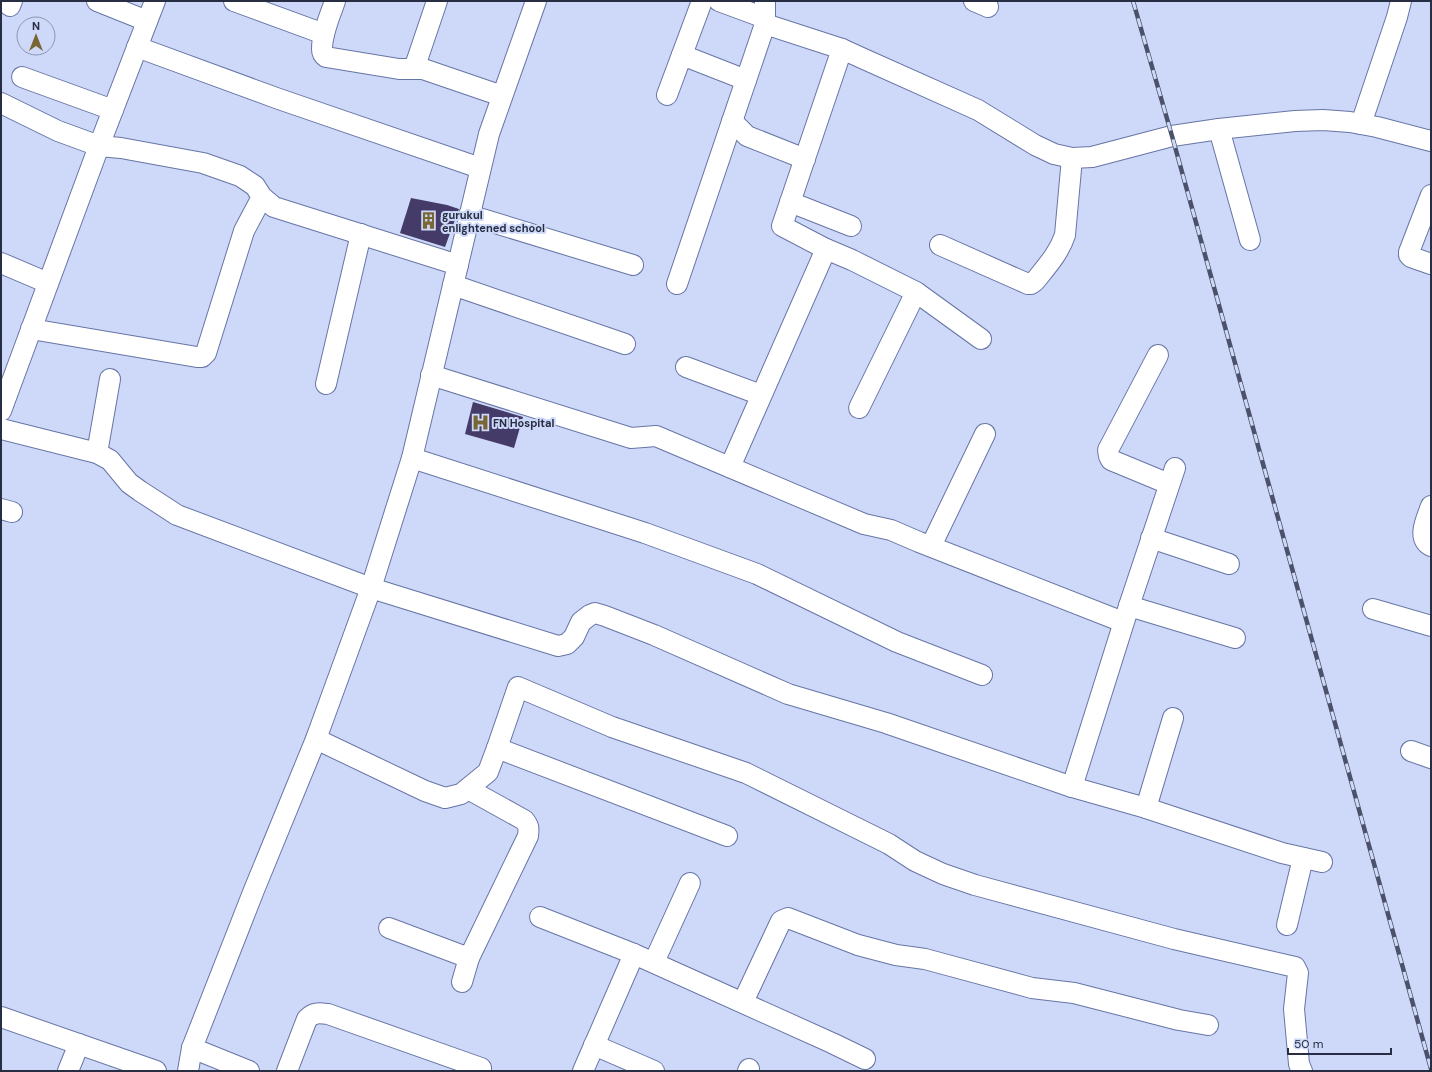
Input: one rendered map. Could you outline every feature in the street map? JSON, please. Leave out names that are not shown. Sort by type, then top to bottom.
[{"type":"street","points":[[97,1],[147,21]]},
{"type":"street","points":[[1,411],[99,146],[155,1]]},
{"type":"street","points":[[234,1],[324,34]]},
{"type":"street","points":[[335,1],[324,34],[321,50],[326,57],[399,69],[423,69],[502,96]]},
{"type":"street","points":[[414,69],[436,1]]},
{"type":"street","points":[[188,1071],[192,1048],[251,897],[316,739],[371,588],[412,458],[489,134],[536,1]]},
{"type":"street","points":[[667,95],[702,1]]},
{"type":"street","points":[[719,1],[765,14],[839,57],[864,59],[978,110],[1054,154],[1072,158],[1092,157],[1172,136],[1219,129],[1295,121],[1323,120],[1361,124],[1431,141]]},
{"type":"street","points":[[1361,124],[1401,1]]},
{"type":"street","points":[[677,284],[746,80],[765,14]]},
{"type":"street","points":[[137,47],[279,99],[480,168]]},
{"type":"street","points":[[682,55],[746,80]]},
{"type":"street","points":[[839,57],[782,226],[916,292],[981,339]]},
{"type":"street","points":[[22,77],[113,110]]},
{"type":"street","points":[[1,103],[58,131],[99,146],[121,148],[203,163],[240,176],[255,186],[262,197],[274,207],[458,264]]},
{"type":"street","points":[[732,121],[747,136],[805,159]]},
{"type":"street","points":[[1219,129],[1250,240]]},
{"type":"street","points":[[940,246],[1031,284],[1035,281],[1061,246],[1064,235],[1072,158]]},
{"type":"street","points":[[1431,195],[1409,255],[1431,264]]},
{"type":"street","points":[[31,329],[202,357],[206,353],[244,231],[262,197]]},
{"type":"street","points":[[790,202],[851,226]]},
{"type":"street","points":[[469,215],[633,265]]},
{"type":"street","points":[[326,384],[361,234]]},
{"type":"street","points":[[730,467],[826,249]]},
{"type":"street","points":[[1,263],[48,283]]},
{"type":"street","points":[[453,285],[625,344]]},
{"type":"street","points":[[859,408],[916,292]]},
{"type":"street","points":[[1072,787],[1126,614],[1172,476],[1111,460],[1108,450],[1158,355]]},
{"type":"street","points":[[686,367],[762,394]]},
{"type":"street","points":[[431,375],[631,438],[656,436],[864,524],[891,530],[931,546],[1126,614],[1235,638]]},
{"type":"street","points":[[97,453],[110,379]]},
{"type":"street","points":[[1,429],[97,453],[110,460],[129,482],[140,491],[177,515],[371,588],[558,646],[567,644],[574,637],[581,622],[595,613],[654,635],[788,694],[886,723],[1072,787],[1146,808],[1282,852],[1312,860],[1287,924]]},
{"type":"street","points":[[931,546],[985,434]]},
{"type":"street","points":[[412,458],[645,533],[757,574],[897,642],[982,675]]},
{"type":"street","points":[[1431,506],[1423,531],[1427,544],[1431,546]]},
{"type":"street","points":[[1151,538],[1229,564]]},
{"type":"street","points":[[1373,609],[1431,626]]},
{"type":"street","points":[[316,739],[425,791],[445,798],[461,794],[488,772],[498,748],[518,687],[612,727],[746,773],[889,844],[914,861],[943,874],[975,885],[1167,937],[1295,967],[1298,973],[1294,1009],[1299,1064],[1302,1071]]},
{"type":"street","points":[[1146,808],[1173,718]]},
{"type":"street","points":[[498,748],[727,836]]},
{"type":"street","points":[[1411,751],[1431,758]]},
{"type":"street","points":[[462,982],[469,958],[528,836],[529,828],[524,820],[468,789]]},
{"type":"street","points":[[654,962],[690,883]]},
{"type":"street","points":[[540,917],[654,962],[865,1059]]},
{"type":"street","points":[[743,1002],[781,921],[788,918],[858,945],[896,955],[925,959],[1032,988],[1074,993],[1179,1020],[1208,1025]]},
{"type":"street","points":[[389,928],[469,958]]},
{"type":"street","points":[[583,1071],[634,954]]},
{"type":"street","points":[[287,1071],[307,1019],[312,1014],[319,1013],[328,1014],[481,1068]]},
{"type":"street","points":[[1,1017],[156,1071]]},
{"type":"street","points":[[68,1071],[79,1044]]},
{"type":"street","points":[[594,1045],[654,1071]]},
{"type":"street","points":[[192,1048],[249,1071]]},
{"type":"building","name":"gurukul enlightened school","points":[[411,198],[447,205],[459,209],[445,247],[400,233]]},
{"type":"building","points":[[473,402],[523,417],[514,448],[465,434]]},
{"type":"railway","points":[[1133,1],[1172,136],[1431,1069]]},
{"type":"place","name":"gurukul enlightened school","points":[[429,221]]},
{"type":"place","name":"FN Hospital","points":[[480,423]]}]
